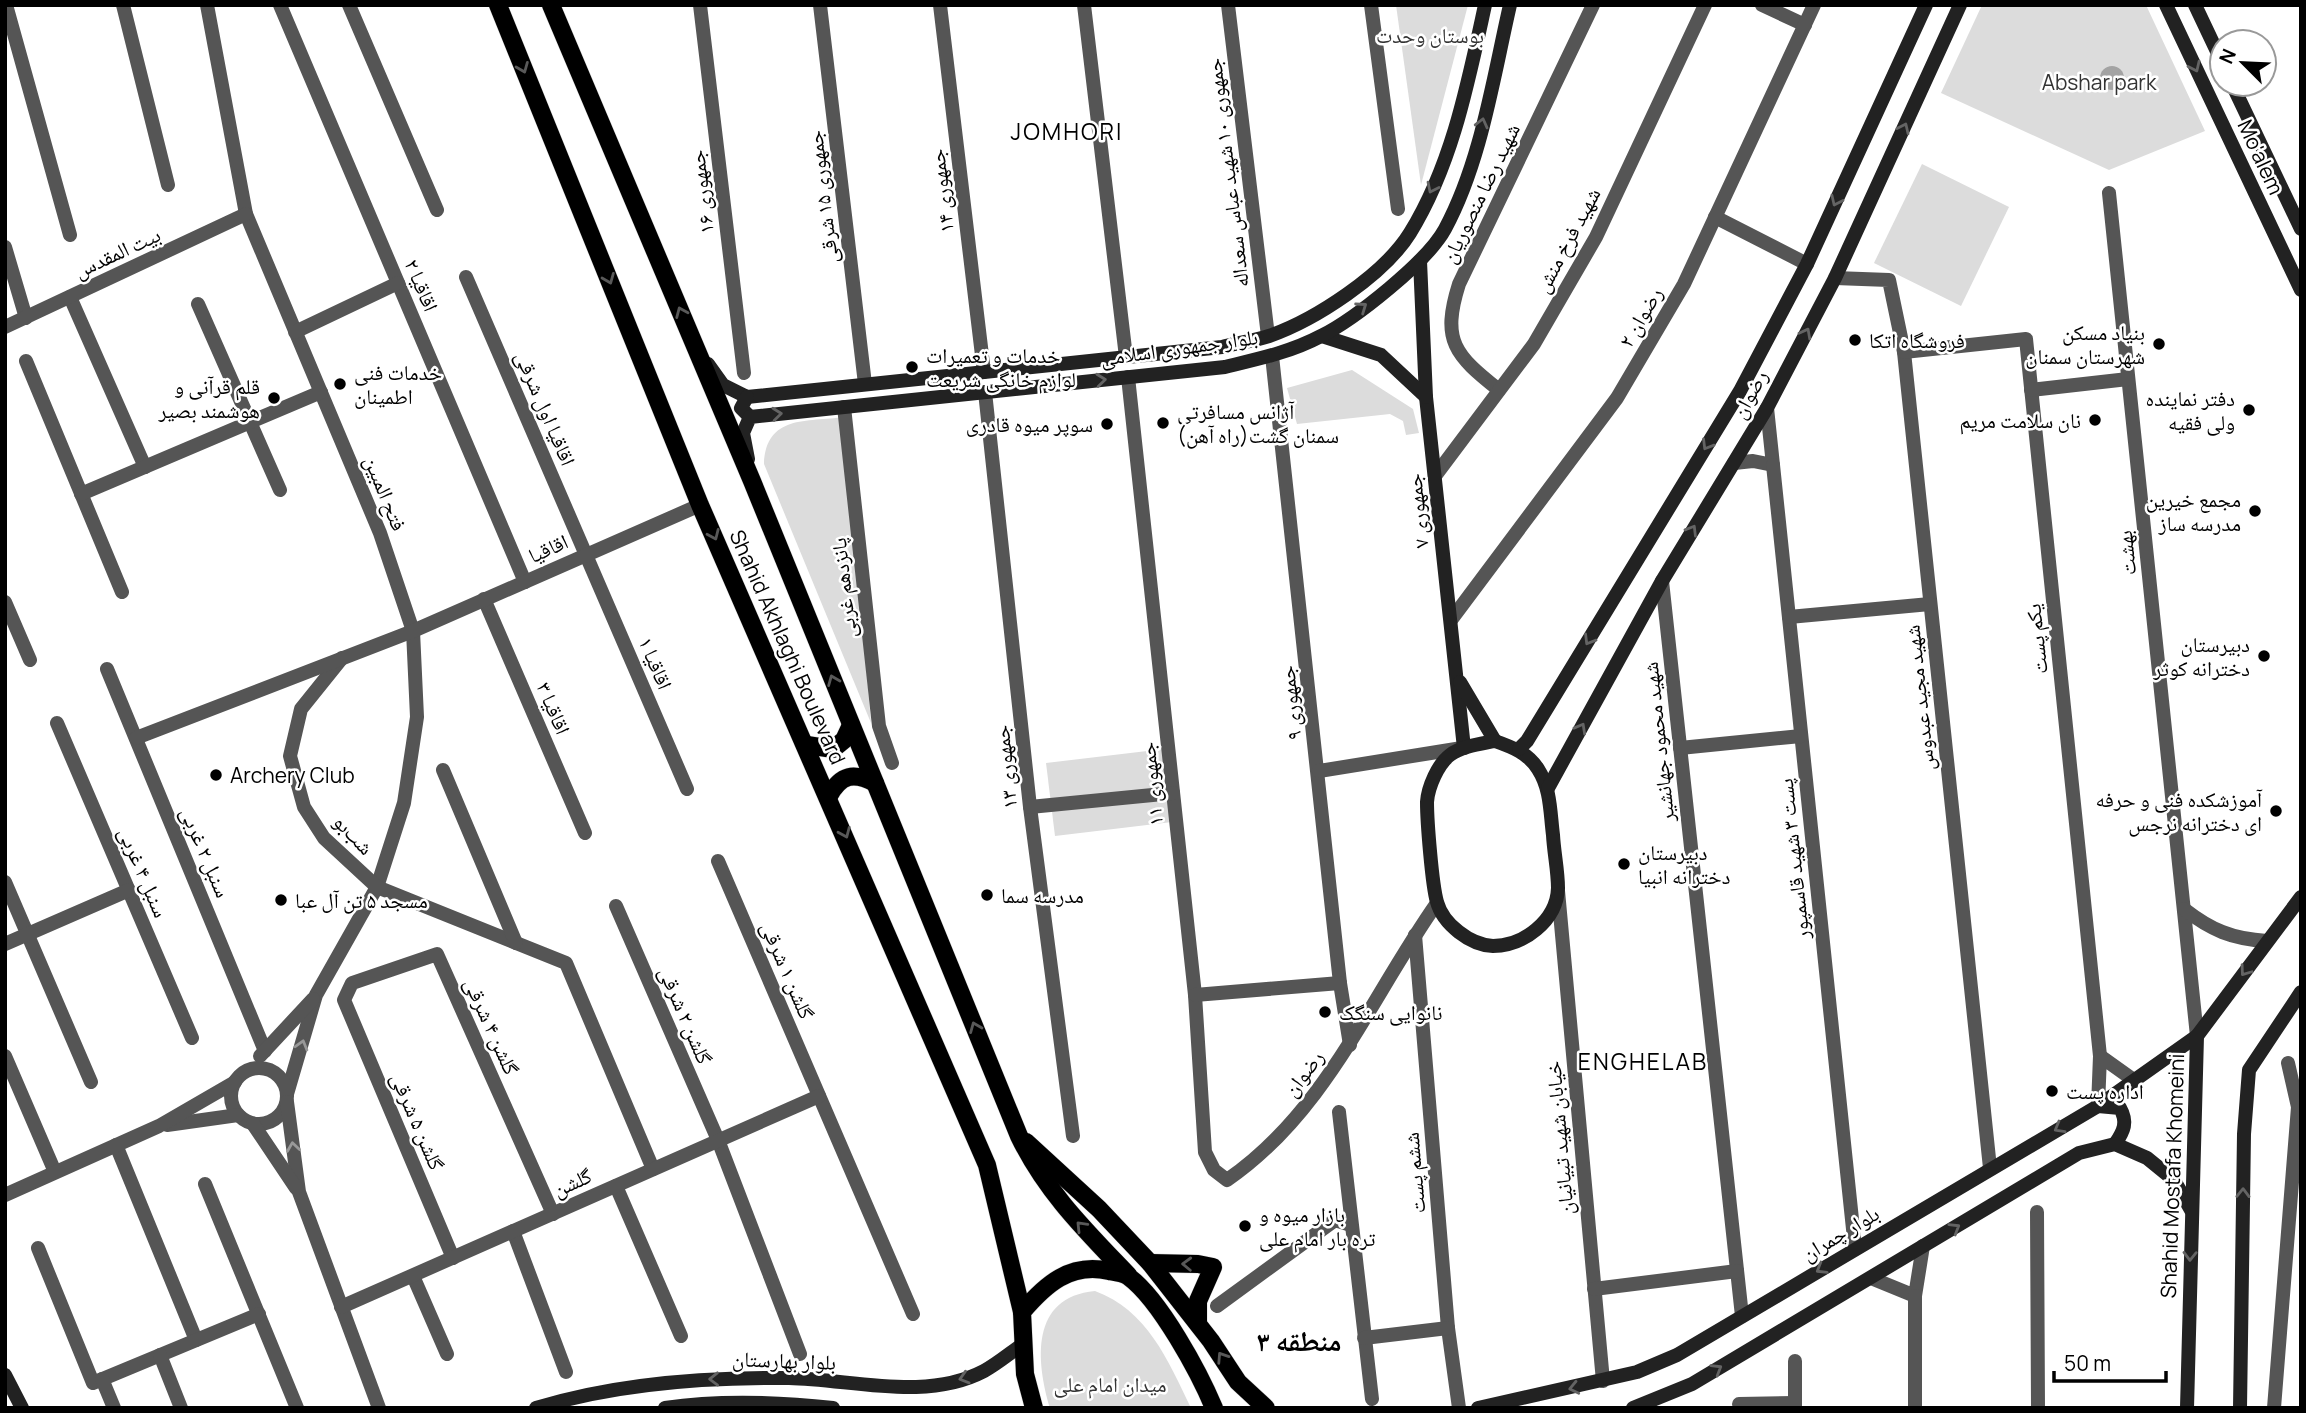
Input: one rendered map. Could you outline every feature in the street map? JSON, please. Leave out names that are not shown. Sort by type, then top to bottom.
[{"type":"main road","name":"Shahid Akhlaghi Boulevard","points":[[498,5],[700,505],[807,745],[987,1165],[1022,1312],[1025,1374],[1034,1408]]},
{"type":"main road","name":"Shahid Akhlaghi Boulevard","points":[[551,5],[752,481],[1019,1136],[1035,1169],[1061,1205],[1128,1275],[1190,1356],[1211,1401]]},
{"type":"main road","points":[[807,745],[832,749],[844,740],[851,725]]},
{"type":"main road","points":[[829,796],[837,781],[849,776],[861,776],[875,783]]},
{"type":"main road","points":[[1019,1136],[1099,1209],[1150,1263],[1198,1323],[1238,1382],[1266,1408]]},
{"type":"main road","points":[[1150,1263],[1198,1264],[1213,1268],[1198,1301],[1198,1323]]},
{"type":"main road","points":[[1022,1312],[1049,1282],[1074,1270],[1101,1269],[1128,1275]]},
{"type":"street","points":[[6,5],[70,235]]},
{"type":"street","points":[[122,5],[168,185]]},
{"type":"street","name":"فتح المبین","points":[[207,5],[246,214],[380,533],[413,631],[417,717],[404,803],[377,887],[316,995]]},
{"type":"street","name":"اقاقیا ۲","points":[[280,5],[525,582]]},
{"type":"street","points":[[349,5],[437,210]]},
{"type":"street","name":"جمهوری ۱۶","points":[[700,5],[744,373]]},
{"type":"street","name":"جمهوری ۱۵ شرقی","points":[[820,5],[866,384]]},
{"type":"street","name":"جمهوری ۱۴","points":[[940,5],[984,372]]},
{"type":"street","points":[[1084,5],[1126,357]]},
{"type":"street","name":"جمهوری ۱۰ شهید عباس سعداله","points":[[1228,5],[1268,336]]},
{"type":"street","points":[[1371,5],[1398,209]]},
{"type":"street","name":"بلوار جمهوری اسلامی","points":[[747,397],[1222,347],[1268,336],[1311,317],[1380,268],[1409,234],[1445,162],[1485,5]]},
{"type":"street","name":"بلوار جمهوری اسلامی","points":[[750,417],[1225,367],[1272,356],[1322,336],[1420,261],[1444,231],[1470,169],[1510,5]]},
{"type":"street","name":"شهید رضا منصوریان","points":[[1499,390],[1455,350],[1449,315],[1459,284],[1593,5]]},
{"type":"street","name":"شهید فرخ منش","points":[[1435,476],[1534,344],[1596,237],[1705,5]]},
{"type":"street","points":[[1762,5],[1805,25]]},
{"type":"street","name":"رضوان ۲","points":[[1451,620],[1617,398],[1684,284],[1814,5]]},
{"type":"street","name":"رضوان","points":[[1519,749],[1527,741],[1740,391],[1807,264],[1926,5]]},
{"type":"street","name":"رضوان","points":[[1548,788],[1662,580],[1767,408],[1835,278],[1960,5]]},
{"type":"street","name":"Mo'alem","points":[[2166,5],[2301,289]]},
{"type":"street","points":[[2195,5],[2208,32]]},
{"type":"street","points":[[1482,22],[1505,26]]},
{"type":"street","name":"Mo'alem","points":[[2239,98],[2301,229]]},
{"type":"street","name":"بهشت","points":[[2109,193],[2197,1036]]},
{"type":"street","name":"بیت المقدس","points":[[5,327],[246,214]]},
{"type":"street","points":[[1715,217],[1807,264]]},
{"type":"street","points":[[5,247],[26,318]]},
{"type":"street","name":"جمهوری ۷","points":[[1420,261],[1426,397],[1464,748]]},
{"type":"street","name":"اقاقیا اول شرقی","points":[[466,277],[586,555]]},
{"type":"street","name":"شهید مجید عبدوس","points":[[1835,278],[1889,280],[1904,352],[1990,1168]]},
{"type":"street","points":[[295,332],[398,283]]},
{"type":"street","points":[[70,297],[145,467]]},
{"type":"street","points":[[198,304],[279,490]]},
{"type":"street","points":[[1322,336],[1381,355],[1426,397]]},
{"type":"street","name":"یکم پست","points":[[1904,352],[2026,339],[2100,1056],[2098,1106]]},
{"type":"street","points":[[696,349],[723,385],[747,397],[741,408],[750,417],[743,433],[752,481]]},
{"type":"street","name":"جمهوری ۹","points":[[1272,356],[1340,983],[1350,1045]]},
{"type":"street","points":[[26,361],[122,592]]},
{"type":"street","name":"جمهوری ۱۱","points":[[1128,377],[1195,995],[1205,1152],[1214,1170],[1227,1180]]},
{"type":"street","points":[[2031,390],[2129,379]]},
{"type":"street","points":[[80,494],[321,392]]},
{"type":"street","name":"جمهوری ۱۳","points":[[985,392],[1030,807],[1073,1136]]},
{"type":"street","name":"پانزدهم غربی","points":[[844,407],[879,726],[892,763]]},
{"type":"street","name":"پست ۳ شهید قاسمپور","points":[[1767,408],[1855,1248]]},
{"type":"street","points":[[1734,463],[1753,461],[1773,465]]},
{"type":"street","name":"اقاقیا","points":[[136,738],[413,631],[700,505]]},
{"type":"street","name":"اقاقیا ۱","points":[[586,555],[687,789]]},
{"type":"street","name":"شهید محمود جهانشیر","points":[[1662,580],[1742,1316]]},
{"type":"street","name":"اقاقیا ۳","points":[[484,599],[585,833]]},
{"type":"street","points":[[5,601],[30,660]]},
{"type":"street","points":[[1789,617],[1930,604]]},
{"type":"street","name":"شب‌بو","points":[[342,658],[300,709],[290,756],[304,807],[324,838],[377,887]]},
{"type":"street","name":"سنبل ۲ غربی","points":[[107,669],[265,1051]]},
{"type":"street","points":[[1457,676],[1495,741]]},
{"type":"street","name":"سنبل ۴ غربی","points":[[57,723],[192,1038]]},
{"type":"street","points":[[1680,748],[1801,736]]},
{"type":"street","points":[[1319,771],[1495,741],[1519,749],[1537,767],[1548,788],[1558,891],[1549,913],[1535,932],[1514,944],[1490,946],[1467,939],[1450,923],[1437,904],[1427,800],[1434,777],[1448,756],[1464,748]]},
{"type":"street","points":[[443,770],[516,943]]},
{"type":"street","points":[[1030,807],[1173,793]]},
{"type":"street","name":"گلشن ۱ شرقی","points":[[718,861],[913,1314]]},
{"type":"street","points":[[5,882],[91,1082]]},
{"type":"street","points":[[377,887],[566,963],[653,1169]]},
{"type":"street","points":[[5,944],[129,890]]},
{"type":"street","name":"خیابان شهید تبیانیان","points":[[1558,891],[1602,1381]]},
{"type":"street","name":"Shahid Mostafa Khomeini","points":[[2187,1408],[2197,1036],[2301,897]]},
{"type":"street","name":"رضوان","points":[[1227,1180],[1251,1163],[1305,1108],[1350,1045],[1415,935],[1437,904]]},
{"type":"street","name":"گلشن ۲ شرقی","points":[[617,906],[718,1140],[800,1354]]},
{"type":"street","points":[[2184,909],[2208,928],[2227,935],[2267,941]]},
{"type":"street","name":"ششم پست","points":[[1415,935],[1448,1328],[1459,1408]]},
{"type":"street","name":"گلشن ۴ شرقی","points":[[344,1000],[352,983],[437,954],[552,1214]]},
{"type":"street","points":[[1195,995],[1340,983]]},
{"type":"street","points":[[2240,1408],[2244,1134],[2249,1070],[2301,992]]},
{"type":"street","points":[[5,1195],[159,1126],[234,1082],[316,995]]},
{"type":"street","points":[[253,1124],[270,1123],[284,1111],[316,995]]},
{"type":"street","name":"گلشن ۵ شرقی","points":[[344,1000],[453,1258]]},
{"type":"street","name":"بلوار چمران","points":[[1478,1408],[1637,1373],[1676,1355],[2098,1106],[2197,1036]]},
{"type":"street","points":[[5,1056],[55,1172]]},
{"type":"street","points":[[2100,1056],[2135,1082]]},
{"type":"street","points":[[2274,1408],[2298,1107],[2288,1063]]},
{"type":"street","points":[[248,1070],[257,1068],[274,1072],[281,1077],[287,1098],[299,1192],[379,1408]]},
{"type":"street","points":[[234,1082],[231,1099],[237,1115]]},
{"type":"street","name":"گلشن","points":[[341,1307],[819,1096]]},
{"type":"street","points":[[2098,1106],[2120,1108],[2125,1117],[2123,1132],[2115,1144]]},
{"type":"street","points":[[1339,1112],[1372,1399]]},
{"type":"street","points":[[159,1126],[237,1115],[253,1124],[299,1192]]},
{"type":"street","points":[[1633,1408],[1678,1391],[2079,1153],[2115,1144],[2147,1158],[2174,1180],[2191,1210]]},
{"type":"street","points":[[116,1145],[196,1340]]},
{"type":"street","points":[[205,1184],[297,1408]]},
{"type":"street","points":[[616,1186],[681,1336]]},
{"type":"street","points":[[2037,1212],[2038,1408]]},
{"type":"street","points":[[1217,1306],[1335,1220],[1351,1225]]},
{"type":"street","points":[[513,1231],[566,1372]]},
{"type":"street","points":[[1915,1408],[1915,1296],[1923,1246]]},
{"type":"street","points":[[38,1248],[97,1381],[114,1408]]},
{"type":"street","points":[[1594,1289],[1737,1270]]},
{"type":"street","points":[[413,1276],[447,1354]]},
{"type":"street","points":[[1871,1278],[1915,1296]]},
{"type":"street","points":[[97,1381],[259,1314]]},
{"type":"street","points":[[1364,1338],[1448,1328]]},
{"type":"street","name":"بلوار بهارستان","points":[[536,1408],[575,1396],[678,1380],[790,1378],[891,1386],[943,1384],[983,1372],[1023,1344]]},
{"type":"street","points":[[160,1355],[181,1408]]},
{"type":"street","points":[[1739,1404],[1795,1406],[1796,1361]]},
{"type":"street","points":[[5,1374],[22,1408]]},
{"type":"street","points":[[1676,1408],[1678,1391]]},
{"type":"street","points":[[1211,1401],[1224,1408]]},
{"type":"street","name":"بلوار بهارستان","points":[[665,1408],[796,1404],[832,1408]]},
{"type":"green space","name":"بوستان وحدت","points":[[1396,5],[1468,5],[1421,185]]},
{"type":"green space","name":"Abshar park","points":[[1982,5],[2146,5],[2205,131],[2109,170],[1941,93]]},
{"type":"green space","points":[[1922,164],[2009,207],[1961,306],[1874,263]]},
{"type":"green space","points":[[1352,370],[1413,409],[1419,433],[1406,435],[1403,421],[1390,414],[1297,424],[1287,388]]},
{"type":"green space","points":[[845,417],[871,723],[764,464],[766,448],[780,429],[803,421]]},
{"type":"green space","points":[[1164,749],[1172,822],[1055,836],[1046,763]]},
{"type":"green space","name":"میدان امام علی","points":[[1095,1291],[1129,1311],[1142,1324],[1174,1372],[1191,1408],[1050,1408],[1041,1352],[1043,1334],[1049,1318],[1059,1305],[1074,1296]]},
{"type":"shaded area","points":[[2107,66],[2117,66],[2124,73],[2124,83],[2117,90],[2107,90],[2100,83],[2100,73]]},
{"type":"place","name":"فروشگاه اتکا","points":[[1855,340]]},
{"type":"place","name":"بنیاد مسکن شهرستان سمنان","points":[[2159,344]]},
{"type":"place","name":"خدمات و تعمیرات لوازم خانگی شریعت","points":[[912,367]]},
{"type":"place","name":"خدمات فنی اطمینان","points":[[340,384]]},
{"type":"place","name":"قلم قرآنی و هوشمند بصیر","points":[[274,398]]},
{"type":"place","name":"دفتر نماینده ولی فقیه","points":[[2249,410]]},
{"type":"place","name":"نان سلامت مریم","points":[[2095,420]]},
{"type":"place","name":"آژانس مسافرتی سمنان گشت(راه آهن)","points":[[1163,423]]},
{"type":"place","name":"سوپر میوه قادری","points":[[1107,424]]},
{"type":"place","name":"مجمع خیرین مدرسه ساز","points":[[2255,511]]},
{"type":"place","name":"دبیرستان دخترانه کوثر","points":[[2264,656]]},
{"type":"place","name":"Archery Club","points":[[216,775]]},
{"type":"place","name":"آموزشکده فنی و حرفه ای دخترانه نرجس","points":[[2276,811]]},
{"type":"place","name":"دبیرستان دخترانه انبیا","points":[[1624,864]]},
{"type":"place","name":"مدرسه سما","points":[[987,895]]},
{"type":"place","name":"مسجد ۵ تن آل عبا","points":[[281,900]]},
{"type":"place","name":"نانوایی سنگک","points":[[1325,1012]]},
{"type":"place","name":"اداره پست","points":[[2052,1091]]},
{"type":"place","name":"بازار میوه و تره بار امام علی","points":[[1245,1226]]},
{"type":"district","name":"JOMHORI","points":[[1067,131]]},
{"type":"district","name":"ENGHELAB","points":[[1643,1061]]},
{"type":"district","name":"منطقه ۳","points":[[1299,1340]]}]
